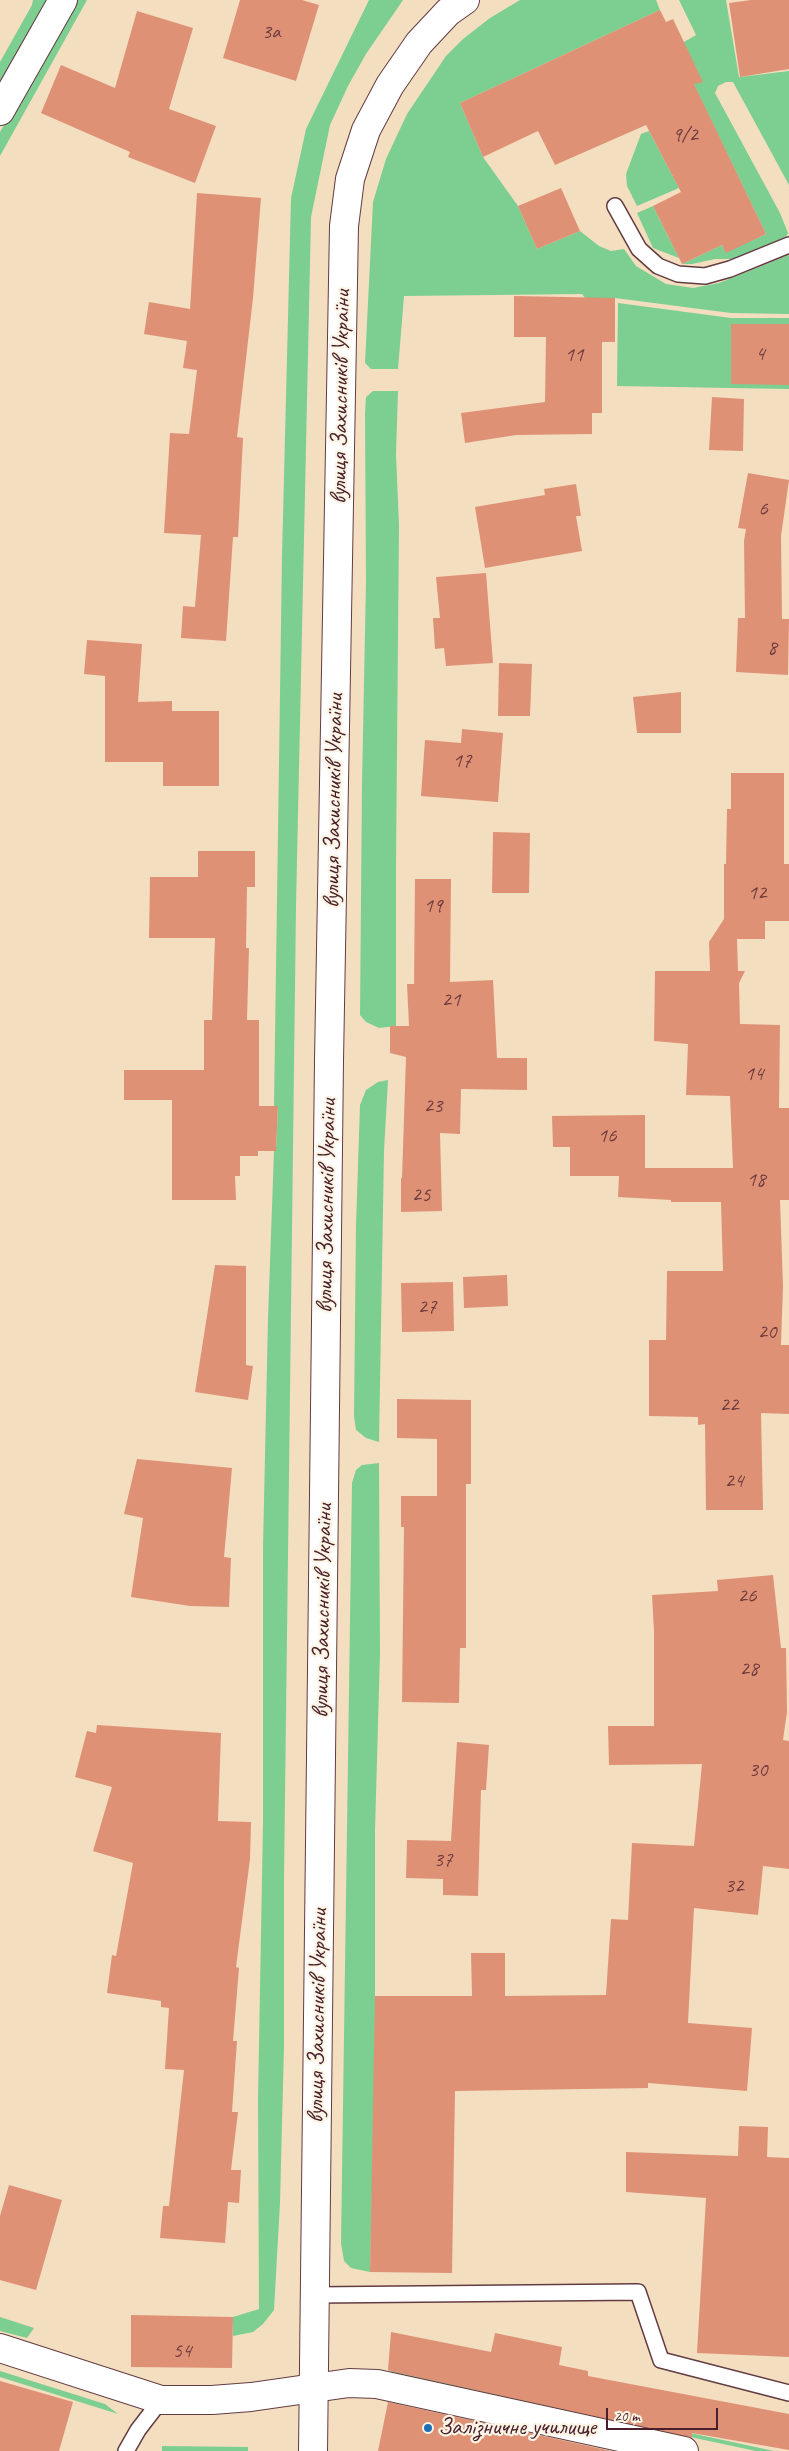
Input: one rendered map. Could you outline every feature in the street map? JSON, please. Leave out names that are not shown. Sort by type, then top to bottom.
[{"type":"street","points":[[0,111],[63,0]]},
{"type":"street","name":"вулиця Захисників України","points":[[313,2451],[329,1060],[344,226],[350,179],[363,138],[390,85],[419,43],[448,12],[465,0]]},
{"type":"street","points":[[0,2348],[161,2400],[242,2398],[315,2386],[350,2383],[377,2384],[684,2451]]},
{"type":"lane","points":[[615,206],[639,249],[658,266],[678,274],[705,276],[789,245]]},
{"type":"lane","points":[[315,2295],[638,2292],[661,2360],[789,2393]]},
{"type":"lane","points":[[126,2451],[138,2430],[161,2400]]},
{"type":"green space","points":[[33,0],[47,0],[0,81],[0,62]]},
{"type":"green space","points":[[75,0],[87,0],[0,156],[0,132]]},
{"type":"green space","points":[[369,0],[403,0],[366,54],[348,86],[330,125],[311,217],[296,906],[284,1878],[284,2046],[280,2203],[274,2310],[263,2324],[253,2332],[233,2336],[233,2317],[259,2309],[258,2100],[263,1823],[263,1547],[268,1318],[274,1151],[276,1150],[278,1106],[274,1106],[282,556],[291,198],[306,129]]},
{"type":"green space","points":[[520,0],[656,0],[660,10],[460,103],[483,157],[518,206],[537,249],[580,231],[599,246],[611,251],[624,249],[636,266],[666,284],[693,288],[719,283],[789,255],[789,314],[731,313],[615,298],[585,298],[582,294],[404,296],[398,369],[371,369],[365,363],[373,202],[386,159],[407,114],[446,56],[463,39],[490,18]]},
{"type":"green space","points":[[679,0],[726,0],[739,77],[789,71],[789,185],[733,82],[726,82],[718,86],[715,93],[780,213],[788,233],[786,237],[733,259],[715,259],[682,264],[722,245],[726,252],[766,234],[679,54],[684,42],[696,35]]},
{"type":"green space","points":[[649,131],[679,188],[637,206],[627,186],[626,174],[641,134]]},
{"type":"green space","points":[[653,206],[679,258],[653,248],[637,213]]},
{"type":"green space","points":[[618,303],[731,318],[789,318],[789,389],[617,386]]},
{"type":"green space","points":[[373,391],[398,391],[396,454],[399,525],[396,1026],[379,1028],[366,1022],[360,1015],[366,581],[365,413],[366,397]]},
{"type":"green space","points":[[388,1080],[384,1151],[379,1442],[366,1438],[356,1430],[354,1416],[356,1225],[360,1105],[366,1090],[378,1082]]},
{"type":"green space","points":[[379,1463],[380,1653],[375,1831],[375,2068],[370,2272],[351,2268],[344,2261],[341,2243],[352,1483],[356,1470],[362,1465]]},
{"type":"green space","points":[[0,2317],[34,2328],[27,2338],[0,2331]]},
{"type":"green space","points":[[388,2370],[774,2451],[756,2451],[399,2375]]},
{"type":"green space","points":[[0,2371],[105,2404],[118,2414],[0,2377]]},
{"type":"green space","points":[[162,2446],[248,2447],[248,2451],[162,2451]]},
{"type":"building","points":[[240,0],[302,0],[319,5],[296,81],[223,58]]},
{"type":"building","points":[[751,0],[789,0],[789,69],[740,77],[729,3]]},
{"type":"building","points":[[660,10],[666,22],[673,19],[703,82],[694,84],[766,234],[726,253],[722,245],[682,264],[653,206],[681,192],[646,125],[555,165],[538,131],[483,157],[460,103]]},
{"type":"building","points":[[137,11],[193,28],[169,109],[216,126],[195,183],[128,157],[130,152],[41,113],[61,65],[115,88]]},
{"type":"building","points":[[561,188],[580,231],[537,249],[518,206]]},
{"type":"building","points":[[197,193],[261,198],[253,298],[237,437],[243,438],[238,537],[233,537],[226,641],[181,638],[183,606],[195,607],[201,535],[164,533],[170,433],[189,434],[197,370],[183,368],[187,341],[144,334],[149,302],[190,309]]},
{"type":"building","points":[[514,296],[615,298],[615,342],[602,342],[602,413],[592,413],[592,434],[516,435],[465,443],[461,413],[545,402],[546,337],[514,337]]},
{"type":"building","points":[[731,324],[789,324],[789,385],[731,384]]},
{"type":"building","points":[[712,397],[744,399],[743,451],[709,450]]},
{"type":"building","points":[[748,473],[789,480],[781,536],[782,619],[789,619],[788,675],[736,672],[738,618],[745,618],[744,541],[746,529],[738,528]]},
{"type":"building","points":[[576,484],[581,516],[576,516],[582,551],[485,568],[475,507],[545,495],[544,489]]},
{"type":"building","points":[[486,573],[493,663],[446,666],[444,648],[435,649],[433,618],[440,618],[436,577]]},
{"type":"building","points":[[87,640],[142,644],[138,702],[172,701],[172,711],[219,711],[219,786],[163,786],[163,762],[105,762],[105,676],[84,674]]},
{"type":"building","points":[[499,663],[532,664],[530,716],[498,716]]},
{"type":"building","points":[[681,692],[681,733],[637,733],[633,697]]},
{"type":"building","points":[[462,729],[503,733],[498,802],[421,796],[425,740],[461,743]]},
{"type":"building","points":[[731,773],[784,773],[784,864],[789,864],[789,921],[765,921],[765,939],[737,939],[738,971],[745,971],[739,983],[740,1024],[780,1025],[779,1108],[789,1108],[789,1200],[780,1200],[783,1286],[781,1345],[789,1345],[789,1414],[761,1413],[763,1510],[706,1510],[705,1424],[698,1425],[698,1417],[649,1416],[649,1340],[666,1340],[667,1271],[723,1271],[721,1202],[671,1202],[671,1200],[618,1197],[619,1176],[570,1176],[570,1147],[553,1147],[552,1116],[645,1115],[645,1168],[733,1168],[730,1096],[686,1095],[688,1044],[654,1041],[655,971],[710,971],[709,942],[724,919],[724,864],[726,864],[727,809],[731,809]]},
{"type":"building","points":[[493,832],[530,833],[529,893],[492,893]]},
{"type":"building","points":[[198,851],[255,851],[255,887],[247,887],[246,948],[249,948],[247,1020],[259,1020],[259,1106],[278,1106],[276,1151],[258,1151],[258,1156],[240,1156],[240,1176],[235,1176],[236,1200],[172,1200],[172,1100],[124,1100],[124,1070],[204,1070],[204,1020],[212,1020],[215,938],[149,938],[150,877],[198,877]]},
{"type":"building","points":[[415,879],[451,879],[450,982],[493,980],[497,1058],[527,1058],[527,1090],[461,1089],[460,1134],[440,1133],[442,1211],[401,1212],[406,1057],[390,1053],[390,1026],[409,1026],[407,984],[414,984]]},
{"type":"building","points":[[215,1265],[246,1266],[246,1365],[253,1366],[248,1400],[195,1392]]},
{"type":"building","points":[[507,1275],[508,1306],[464,1308],[463,1277]]},
{"type":"building","points":[[453,1282],[454,1331],[402,1332],[401,1283]]},
{"type":"building","points":[[397,1399],[471,1400],[471,1484],[466,1484],[466,1648],[460,1648],[459,1703],[402,1702],[404,1527],[401,1527],[401,1496],[437,1496],[437,1439],[397,1438]]},
{"type":"building","points":[[137,1459],[232,1468],[224,1557],[231,1558],[229,1607],[190,1606],[131,1597],[143,1518],[124,1514]]},
{"type":"building","points":[[773,1575],[781,1648],[786,1648],[787,1712],[783,1740],[789,1741],[789,1869],[763,1866],[758,1915],[694,1908],[688,2023],[752,2028],[747,2091],[648,2083],[648,2088],[455,2091],[452,2273],[370,2272],[375,1996],[472,1996],[471,1953],[505,1953],[505,1996],[606,1995],[611,1919],[628,1920],[632,1843],[694,1846],[702,1764],[609,1765],[608,1726],[654,1726],[652,1595],[718,1591],[717,1580]]},
{"type":"building","points":[[97,1725],[221,1733],[218,1821],[251,1822],[250,1859],[236,1967],[239,1968],[233,2041],[237,2041],[232,2112],[238,2112],[231,2170],[241,2170],[239,2203],[228,2202],[225,2243],[160,2238],[163,2206],[169,2206],[184,2070],[165,2069],[169,2008],[161,2007],[161,2001],[107,1993],[112,1955],[116,1956],[133,1863],[93,1851],[112,1787],[75,1777],[87,1731],[96,1733]]},
{"type":"building","points":[[457,1742],[489,1745],[486,1790],[481,1790],[478,1896],[443,1895],[443,1879],[406,1878],[407,1840],[451,1841]]},
{"type":"building","points":[[739,2126],[768,2127],[767,2157],[789,2158],[789,2357],[697,2353],[706,2198],[626,2192],[626,2152],[738,2156]]},
{"type":"building","points":[[9,2185],[62,2200],[36,2290],[0,2280],[0,2216]]},
{"type":"building","points":[[131,2315],[233,2317],[232,2368],[131,2367]]},
{"type":"building","points":[[391,2332],[491,2352],[495,2333],[562,2347],[559,2365],[588,2371],[588,2376],[789,2414],[789,2450],[692,2433],[692,2438],[394,2372],[388,2370]]},
{"type":"building","points":[[0,2381],[73,2402],[59,2451],[0,2451]]},
{"type":"building","name":"Залізничне училище","points":[[388,2402],[611,2451],[378,2451]]},
{"type":"place","name":"Залізничне училище","points":[[428,2428]]}]
